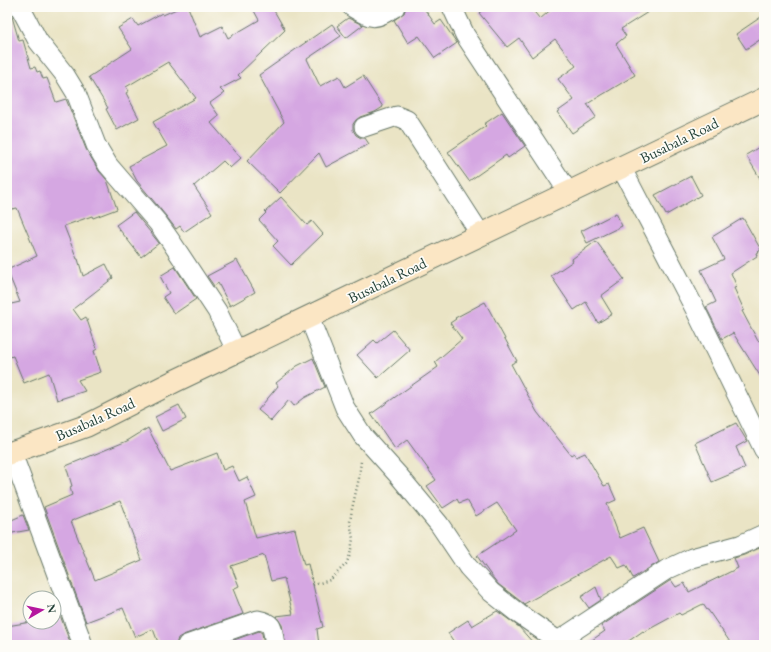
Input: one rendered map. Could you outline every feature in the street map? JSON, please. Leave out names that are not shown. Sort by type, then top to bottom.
[{"type":"street","points":[[20,7],[38,41],[65,75],[76,93],[96,145],[108,165],[158,223],[174,246],[217,312],[237,352]]},
{"type":"street","points":[[352,7],[368,17],[374,18],[395,7]]},
{"type":"street","points":[[452,7],[465,35],[569,193]]},
{"type":"street","name":"Busabala Road","points":[[9,454],[86,426],[309,317],[764,99]]},
{"type":"street","points":[[364,127],[397,116],[407,120],[481,235]]},
{"type":"street","points":[[621,167],[694,307],[764,450]]},
{"type":"street","points":[[309,317],[345,408],[363,436],[440,524],[468,566],[492,592],[519,614],[560,643],[666,570],[692,558],[740,545],[764,534]]},
{"type":"street","points":[[9,454],[83,645]]},
{"type":"street","points":[[187,645],[258,620],[267,622],[271,625],[275,645]]},
{"type":"path","points":[[314,585],[330,580],[346,564],[350,555],[353,540],[350,522],[360,478],[360,464],[363,454],[374,447]]},
{"type":"building","points":[[181,7],[188,7],[200,37],[222,26],[228,38],[259,20],[252,7],[272,7],[285,30],[238,75],[241,78],[220,89],[224,93],[210,103],[219,116],[211,123],[241,158],[230,168],[223,161],[194,186],[212,213],[184,232],[180,226],[176,229],[137,181],[129,166],[167,146],[153,122],[196,98],[168,62],[126,87],[129,91],[126,93],[139,118],[117,130],[106,109],[108,108],[89,77],[132,49],[118,28],[133,19],[138,26],[162,13],[163,15]]},
{"type":"building","points":[[406,7],[423,7],[435,24],[441,20],[457,43],[435,58],[419,36],[408,43],[394,20],[404,13]]},
{"type":"building","points":[[486,7],[530,7],[540,19],[554,7],[656,7],[621,29],[626,36],[616,44],[635,75],[587,104],[596,117],[572,133],[557,112],[574,100],[558,79],[576,66],[555,39],[532,57],[519,38],[507,47],[479,13]]},
{"type":"building","points":[[11,13],[19,41],[23,40],[31,68],[35,67],[37,72],[40,71],[43,79],[47,78],[56,102],[66,99],[86,149],[99,171],[107,180],[117,209],[93,218],[92,216],[64,226],[78,259],[83,276],[106,264],[113,278],[73,309],[81,320],[86,317],[97,349],[94,351],[101,372],[78,380],[85,391],[57,400],[49,373],[24,383],[13,356],[7,358],[7,305],[20,302],[7,270],[37,256],[17,208],[7,210],[7,14]]},
{"type":"building","points":[[764,15],[764,37],[746,49],[736,34]]},
{"type":"building","points":[[348,18],[363,25],[346,38],[337,26]]},
{"type":"building","points":[[332,24],[341,36],[307,59],[320,86],[339,76],[345,87],[363,76],[383,107],[375,112],[360,117],[353,124],[353,130],[356,135],[361,138],[365,138],[369,144],[326,167],[319,153],[280,193],[247,161],[284,122],[259,75]]},
{"type":"building","points":[[502,112],[525,146],[508,158],[506,155],[469,181],[448,152],[486,126],[484,124]]},
{"type":"building","points":[[764,144],[764,185],[746,155]]},
{"type":"building","points":[[691,176],[701,195],[666,215],[655,195]]},
{"type":"building","points":[[281,197],[307,225],[312,221],[323,234],[291,265],[273,246],[278,241],[259,220]]},
{"type":"building","points":[[134,212],[159,243],[141,257],[116,225]]},
{"type":"building","points":[[616,213],[622,226],[587,243],[581,231]]},
{"type":"building","points":[[743,218],[761,250],[756,253],[757,256],[731,273],[737,287],[734,288],[744,310],[742,311],[758,341],[764,337],[764,382],[733,333],[722,339],[706,307],[716,302],[701,270],[724,259],[712,237]]},
{"type":"building","points":[[596,241],[624,279],[601,296],[612,314],[598,323],[586,302],[574,310],[551,276],[573,261],[572,259]]},
{"type":"building","points":[[237,260],[255,292],[230,306],[218,283],[214,286],[207,276]]},
{"type":"building","points":[[175,267],[196,299],[174,314],[163,297],[169,293],[160,276]]},
{"type":"building","points":[[485,302],[517,361],[511,364],[537,412],[571,455],[574,453],[576,457],[585,453],[604,486],[609,484],[616,500],[607,504],[620,538],[643,528],[659,562],[633,578],[626,565],[619,568],[611,556],[524,604],[498,584],[477,556],[516,530],[497,503],[476,516],[467,500],[459,503],[457,499],[443,508],[427,486],[436,480],[407,440],[395,449],[371,414],[438,367],[435,362],[462,339],[450,323],[456,319],[455,318]]},
{"type":"building","points":[[393,330],[410,350],[378,378],[357,355],[374,340],[377,343]]},
{"type":"building","points":[[313,358],[325,387],[304,398],[294,406],[289,400],[271,421],[258,410],[278,386],[276,383],[297,366]]},
{"type":"building","points":[[179,405],[186,419],[162,431],[155,417]]},
{"type":"building","points":[[736,423],[747,441],[736,447],[745,468],[712,482],[695,443]]},
{"type":"building","points":[[148,428],[170,471],[217,453],[223,470],[232,466],[239,481],[247,477],[256,497],[245,502],[256,538],[295,529],[304,565],[308,564],[323,627],[317,629],[319,645],[286,645],[282,625],[276,616],[293,614],[284,578],[271,581],[264,555],[231,566],[239,586],[233,589],[243,614],[183,635],[178,638],[176,645],[159,645],[153,629],[135,637],[123,608],[86,622],[44,507],[72,495],[70,487],[72,486],[66,466],[127,441]],"holes":[[[120,501],[142,560],[95,580],[71,521]]]},
{"type":"building","points":[[23,515],[29,530],[7,534],[7,522]]},
{"type":"building","points":[[764,546],[764,645],[732,645],[703,604],[681,615],[679,613],[644,632],[643,631],[623,645],[585,645],[605,631],[601,626],[671,580],[676,587],[684,583],[689,592],[738,568],[734,558]]},
{"type":"building","points":[[596,587],[601,600],[589,608],[581,597]]},
{"type":"building","points":[[497,611],[519,627],[535,645],[456,645],[448,633],[468,620],[472,626]]},
{"type":"building","points":[[62,621],[71,645],[7,645],[7,626],[22,624],[22,630],[62,630]]},
{"type":"building","points":[[259,631],[262,633],[264,645],[220,645]]}]
